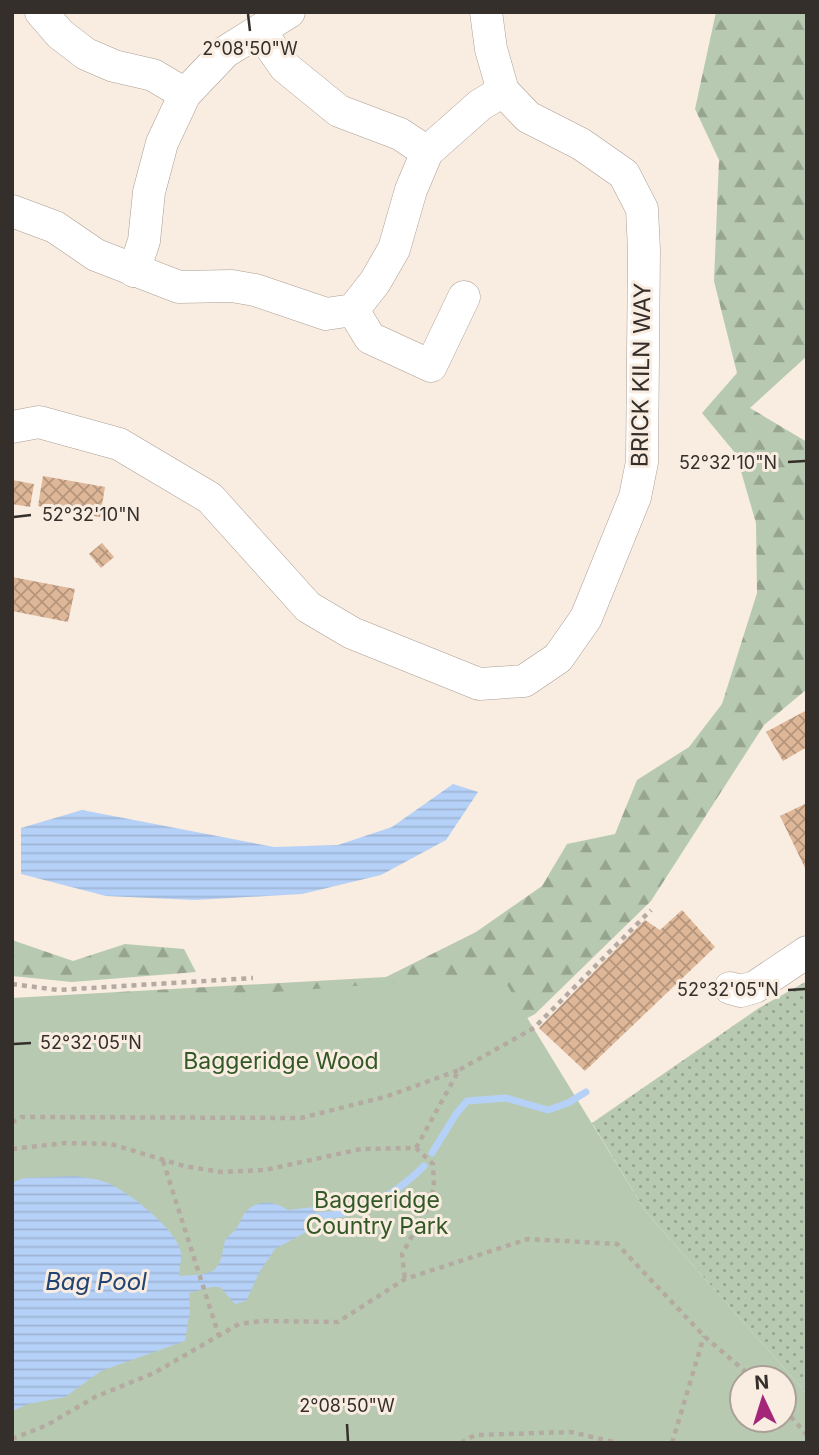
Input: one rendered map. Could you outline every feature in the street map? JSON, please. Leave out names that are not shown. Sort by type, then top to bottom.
[{"type":"street","points":[[41,12],[60,34],[86,54],[114,66],[153,75],[185,94]]},
{"type":"street","points":[[134,271],[144,241],[149,192],[162,143],[185,94],[225,52],[289,12]]},
{"type":"street","name":"BRICK KILN WAY","points":[[12,427],[39,422],[119,444],[211,498],[308,607],[352,633],[479,684],[524,681],[558,657],[586,618],[635,497],[642,462],[642,209],[624,174],[581,144],[528,117],[503,91],[491,49],[486,12]]},
{"type":"street","points":[[260,32],[285,67],[339,111],[400,134],[427,152]]},
{"type":"street","points":[[12,211],[55,227],[96,255],[179,287],[232,286],[256,290],[326,314],[353,310],[375,282],[394,249],[411,190],[427,152],[480,105],[503,91]]},
{"type":"street","points":[[353,310],[370,338],[431,366],[464,297]]},
{"type":"street","points":[[730,988],[741,991],[755,987],[807,952]]},
{"type":"path","points":[[12,1123],[21,1117],[301,1118],[388,1096],[459,1070],[534,1028],[651,909]]},
{"type":"path","points":[[12,984],[58,990],[253,978]]},
{"type":"path","points":[[416,1147],[459,1070]]},
{"type":"path","points":[[12,1149],[65,1143],[111,1144],[184,1166],[221,1172],[265,1170],[361,1149],[416,1147],[433,1164],[434,1188],[426,1212],[402,1254],[405,1279]]},
{"type":"path","points":[[163,1160],[219,1336]]},
{"type":"path","points":[[12,1439],[47,1425],[95,1396],[154,1373],[239,1325],[261,1321],[338,1322],[405,1279],[528,1239],[617,1244],[704,1336],[737,1364]]},
{"type":"path","points":[[672,1443],[704,1336]]},
{"type":"path","points":[[461,1443],[475,1434],[571,1432],[618,1443]]},
{"type":"green space","name":"Baggeridge Wood","points":[[716,12],[807,12],[807,356],[750,408],[807,442],[807,689],[764,725],[651,901],[535,1014],[294,1141],[12,998],[386,977],[476,932],[542,886],[567,844],[615,834],[637,780],[689,747],[722,704],[757,593],[756,523],[736,454],[702,413],[737,373],[714,281],[719,160],[695,109]]},
{"type":"green space","points":[[12,940],[73,961],[125,944],[184,949],[196,972],[72,982],[12,976]]},
{"type":"green space","name":"Baggeridge Country Park","points":[[501,975],[646,1212],[780,1364],[728,1364],[728,1434],[798,1434],[798,1384],[807,1394],[807,1443],[12,1443],[12,998],[182,999]]},
{"type":"green space","points":[[807,981],[807,1394],[798,1384],[798,1364],[780,1364],[646,1212],[592,1123],[759,1008]]},
{"type":"water","points":[[453,784],[478,792],[446,840],[381,875],[302,894],[195,900],[106,896],[21,874],[21,828],[82,810],[274,847],[338,845],[392,827]]},
{"type":"water","name":"Bag Pool","points":[[76,1176],[108,1183],[139,1202],[160,1221],[180,1249],[179,1276],[213,1271],[221,1258],[226,1239],[236,1229],[244,1214],[254,1206],[271,1203],[288,1210],[315,1207],[317,1216],[306,1232],[275,1249],[260,1271],[246,1301],[235,1304],[220,1287],[189,1293],[190,1310],[185,1341],[101,1371],[65,1397],[28,1404],[12,1411],[12,1183],[23,1178]]},
{"type":"building","points":[[43,476],[105,487],[100,517],[38,506]]},
{"type":"building","points":[[12,480],[34,484],[30,507],[12,504]]},
{"type":"building","points":[[102,543],[114,557],[101,568],[89,554]]},
{"type":"building","points":[[12,577],[75,589],[68,622],[12,611]]},
{"type":"building","points":[[807,710],[807,747],[783,761],[766,732]]},
{"type":"building","points":[[807,803],[807,872],[780,816]]},
{"type":"building","points":[[682,910],[715,947],[585,1071],[539,1028],[645,920],[660,930]]},
{"type":"waterway","points":[[432,1153],[467,1101],[506,1098],[548,1110],[568,1103],[586,1092]]},
{"type":"waterway","points":[[317,1216],[346,1213],[371,1204],[399,1187],[424,1166]]}]
